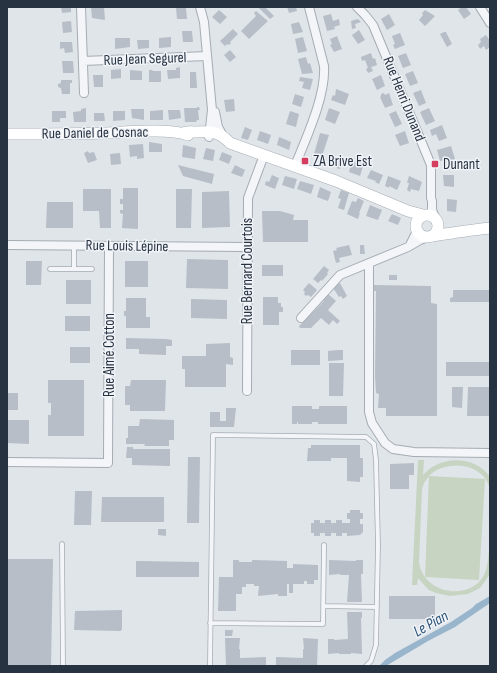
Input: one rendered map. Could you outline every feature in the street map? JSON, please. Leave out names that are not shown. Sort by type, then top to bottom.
[{"type":"street","points":[[81,7],[84,93]]},
{"type":"street","points":[[200,7],[204,22],[212,110],[209,134]]},
{"type":"street","points":[[295,166],[322,90],[324,75],[324,66],[309,7]]},
{"type":"street","name":"Rue Henri Dunand","points":[[357,7],[365,14],[373,25],[431,165],[432,210],[430,216]]},
{"type":"street","points":[[480,7],[490,23]]},
{"type":"street","name":"Rue Jean Segurel","points":[[82,61],[207,56]]},
{"type":"street","points":[[212,110],[215,112],[218,127],[227,140]]},
{"type":"street","name":"Rue Daniel de Cosnac","points":[[7,134],[182,133],[188,131],[209,134],[224,143],[227,140],[336,181],[408,211],[430,216],[448,227],[459,231]]},
{"type":"street","name":"Rue Bernard Courtois","points":[[247,390],[248,198],[264,155]]},
{"type":"street","points":[[408,211],[421,235],[430,236],[454,234],[459,231],[490,228]]},
{"type":"street","points":[[301,318],[340,275],[408,247],[420,240],[436,234],[439,228],[430,216],[418,218],[416,235],[408,247]]},
{"type":"street","name":"Rue Louis Lépine","points":[[7,245],[247,247]]},
{"type":"street","name":"Rue Aimé Cotton","points":[[7,462],[108,463],[109,246]]},
{"type":"street","points":[[369,263],[369,412],[372,423],[385,443],[393,449],[414,452],[490,453]]},
{"type":"lane","points":[[74,246],[74,269]]},
{"type":"lane","points":[[50,269],[92,270]]},
{"type":"lane","points":[[210,666],[213,435],[366,437],[374,444],[376,460],[378,545],[376,646],[370,661],[366,666]]},
{"type":"lane","points":[[62,544],[63,666]]},
{"type":"lane","points":[[210,623],[323,624],[324,545]]},
{"type":"lane","points":[[324,606],[377,607]]},
{"type":"green space","points":[[418,460],[424,460],[423,475],[431,468],[443,462],[458,460],[473,463],[485,471],[490,477],[490,488],[485,478],[478,472],[465,466],[449,466],[435,471],[429,476],[485,479],[479,580],[426,577],[438,587],[448,591],[468,589],[477,584],[484,575],[488,562],[490,513],[490,574],[480,588],[468,594],[450,596],[436,593],[429,590],[418,578],[417,585],[412,585]],"holes":[[[429,476],[425,576],[422,573],[419,562],[422,489]]]},
{"type":"water","points":[[490,596],[490,603],[455,627],[386,666],[379,666],[395,653],[451,622]]},
{"type":"building","points":[[61,7],[71,7],[71,12],[62,13]]},
{"type":"building","points":[[91,7],[104,7],[105,20],[92,18]]},
{"type":"building","points":[[258,7],[265,7],[274,16],[270,19]]},
{"type":"building","points":[[287,7],[296,7],[297,11],[289,13]]},
{"type":"building","points":[[462,7],[466,7],[471,14],[464,19],[458,10]]},
{"type":"building","points":[[176,8],[186,8],[187,19],[177,19]]},
{"type":"building","points":[[219,10],[227,17],[220,24],[212,17]]},
{"type":"building","points":[[425,10],[435,16],[425,26],[419,20]]},
{"type":"building","points":[[256,11],[268,21],[249,39],[241,31],[256,16],[254,13]]},
{"type":"building","points":[[331,14],[333,21],[339,19],[340,25],[334,27],[335,29],[327,31],[323,16]]},
{"type":"building","points":[[389,14],[395,25],[387,30],[381,19]]},
{"type":"building","points":[[358,19],[361,22],[355,24],[356,28],[352,29],[351,21]]},
{"type":"building","points":[[71,21],[72,32],[63,33],[62,22]]},
{"type":"building","points":[[299,22],[303,32],[293,34],[291,24]]},
{"type":"building","points":[[233,29],[238,34],[229,45],[227,44],[225,46],[220,41]]},
{"type":"building","points":[[359,30],[365,40],[358,44],[352,35]]},
{"type":"building","points":[[182,31],[192,31],[193,42],[183,42]]},
{"type":"building","points":[[446,32],[452,44],[447,47],[440,34]]},
{"type":"building","points":[[400,33],[405,45],[395,49],[392,36]]},
{"type":"building","points":[[486,35],[490,41],[490,47],[486,50],[484,46],[480,49],[478,45],[481,42],[480,39]]},
{"type":"building","points":[[337,36],[342,49],[334,52],[330,45],[332,44],[330,39]]},
{"type":"building","points":[[171,37],[171,47],[159,48],[159,38]]},
{"type":"building","points":[[303,37],[307,51],[298,53],[295,39]]},
{"type":"building","points":[[115,38],[130,38],[130,47],[115,49]]},
{"type":"building","points":[[137,40],[149,40],[149,48],[138,49]]},
{"type":"building","points":[[60,42],[72,42],[73,52],[65,53],[64,48],[60,49]]},
{"type":"building","points":[[230,50],[236,57],[230,62],[224,55]]},
{"type":"building","points":[[371,53],[373,59],[375,58],[377,65],[371,67],[373,71],[368,73],[365,60],[362,61],[361,57]]},
{"type":"building","points":[[406,53],[411,65],[403,68],[398,56]]},
{"type":"building","points":[[306,57],[308,64],[310,63],[313,73],[302,74],[298,59]]},
{"type":"building","points":[[62,61],[73,61],[74,73],[63,73]]},
{"type":"building","points":[[180,67],[180,78],[168,79],[167,70],[176,70],[176,68]]},
{"type":"building","points":[[121,69],[121,78],[111,79],[111,70]]},
{"type":"building","points":[[130,70],[142,71],[142,80],[130,80]]},
{"type":"building","points":[[149,70],[161,71],[161,82],[149,82]]},
{"type":"building","points":[[413,71],[418,83],[410,86],[405,74]]},
{"type":"building","points":[[190,72],[196,72],[197,88],[190,88]]},
{"type":"building","points":[[93,75],[103,75],[103,87],[94,87]]},
{"type":"building","points":[[381,75],[385,86],[377,90],[372,79]]},
{"type":"building","points":[[300,77],[313,79],[310,90],[302,88],[304,82],[299,81]]},
{"type":"building","points":[[61,80],[72,80],[72,83],[70,83],[70,94],[62,94],[61,88],[58,87]]},
{"type":"building","points":[[336,89],[349,94],[345,105],[331,100],[333,95],[335,96]]},
{"type":"building","points":[[421,90],[426,103],[419,106],[413,93]]},
{"type":"building","points":[[384,93],[385,95],[389,93],[393,105],[385,108],[380,97],[381,94]]},
{"type":"building","points":[[295,94],[304,97],[301,107],[292,104]]},
{"type":"building","points":[[234,99],[235,111],[226,112],[224,100]]},
{"type":"building","points":[[199,107],[200,110],[198,110],[199,120],[196,122],[185,122],[184,108]]},
{"type":"building","points":[[86,108],[86,122],[74,122],[73,112],[81,111],[81,109]]},
{"type":"building","points":[[329,108],[340,112],[335,124],[325,120]]},
{"type":"building","points":[[429,108],[435,121],[426,125],[420,112]]},
{"type":"building","points":[[131,109],[144,109],[144,120],[132,118]]},
{"type":"building","points":[[163,110],[163,120],[150,120],[150,111]]},
{"type":"building","points":[[168,110],[180,110],[181,118],[169,120]]},
{"type":"building","points":[[52,111],[66,111],[66,118],[60,118],[60,122],[52,122]]},
{"type":"building","points":[[113,111],[125,111],[125,120],[113,121]]},
{"type":"building","points":[[290,111],[299,114],[296,127],[286,124]]},
{"type":"building","points":[[396,111],[402,124],[395,127],[389,114]]},
{"type":"building","points":[[94,113],[104,113],[105,121],[94,121]]},
{"type":"building","points":[[442,125],[447,138],[439,141],[436,134],[432,136],[430,130]]},
{"type":"building","points":[[245,127],[252,130],[248,140],[241,138]]},
{"type":"building","points":[[260,131],[271,135],[268,144],[257,140]]},
{"type":"building","points":[[405,131],[409,143],[400,146],[395,135]]},
{"type":"building","points":[[320,133],[329,135],[322,156],[314,154]]},
{"type":"building","points":[[279,137],[291,142],[289,150],[277,145]]},
{"type":"building","points":[[149,142],[162,144],[162,152],[149,152]]},
{"type":"building","points":[[143,144],[144,158],[137,159],[137,156],[130,157],[129,145]]},
{"type":"building","points":[[183,145],[196,148],[195,159],[182,157]]},
{"type":"building","points":[[451,146],[455,159],[446,162],[445,160],[440,161],[437,150]]},
{"type":"building","points":[[206,148],[215,150],[213,161],[203,159]]},
{"type":"building","points":[[88,151],[89,153],[94,152],[97,160],[88,163],[84,153]]},
{"type":"building","points":[[222,152],[232,156],[229,164],[219,160]]},
{"type":"building","points":[[120,153],[121,164],[111,165],[110,154]]},
{"type":"building","points":[[332,156],[343,160],[340,169],[329,163]]},
{"type":"building","points":[[356,160],[364,163],[360,176],[349,172],[352,161],[356,162]]},
{"type":"building","points":[[178,165],[214,174],[212,184],[183,176]]},
{"type":"building","points":[[235,165],[245,170],[242,177],[231,173]]},
{"type":"building","points":[[371,170],[383,175],[379,184],[375,182],[376,181],[367,178]]},
{"type":"building","points":[[272,175],[279,178],[275,189],[265,185],[266,181],[269,182]]},
{"type":"building","points":[[443,175],[454,175],[454,187],[444,186]]},
{"type":"building","points":[[285,176],[297,179],[294,189],[282,185]]},
{"type":"building","points":[[388,176],[401,181],[397,190],[389,186],[389,188],[385,186]]},
{"type":"building","points":[[409,176],[422,182],[419,191],[411,189],[410,192],[407,190]]},
{"type":"building","points":[[300,181],[314,185],[311,194],[297,189]]},
{"type":"building","points":[[320,187],[331,192],[328,201],[317,197]]},
{"type":"building","points":[[123,188],[138,188],[138,229],[122,228],[123,214],[120,213],[120,210],[123,210],[123,204],[120,204],[120,199],[123,199]]},
{"type":"building","points":[[83,189],[111,189],[111,228],[100,228],[99,211],[83,211]]},
{"type":"building","points":[[176,189],[192,189],[191,228],[176,228]]},
{"type":"building","points":[[341,190],[349,193],[344,210],[338,208],[341,199],[338,198]]},
{"type":"building","points":[[229,191],[230,227],[202,228],[202,192]]},
{"type":"building","points":[[358,198],[364,201],[358,219],[347,214],[352,201],[356,202]]},
{"type":"building","points":[[447,199],[457,200],[456,212],[447,211]]},
{"type":"building","points":[[47,202],[73,202],[73,228],[46,228]]},
{"type":"building","points":[[370,205],[382,210],[378,220],[366,216]]},
{"type":"building","points":[[262,211],[280,211],[294,215],[293,220],[308,220],[308,242],[263,242]]},
{"type":"building","points":[[392,214],[401,218],[398,225],[388,221]]},
{"type":"building","points":[[349,245],[352,255],[339,258],[340,262],[336,263],[333,251],[337,250],[336,248]]},
{"type":"building","points":[[360,245],[364,245],[365,254],[360,254]]},
{"type":"building","points":[[187,259],[228,260],[228,289],[186,288]]},
{"type":"building","points":[[26,261],[42,261],[41,285],[26,285]]},
{"type":"building","points":[[125,261],[148,261],[148,287],[125,287]]},
{"type":"building","points":[[262,265],[283,265],[283,276],[262,276]]},
{"type":"building","points":[[324,266],[329,270],[327,273],[328,274],[318,283],[313,279]]},
{"type":"building","points":[[389,275],[397,275],[397,280],[389,280]]},
{"type":"building","points":[[66,280],[91,280],[91,304],[66,304]]},
{"type":"building","points":[[309,283],[317,290],[311,297],[308,295],[306,296],[303,290]]},
{"type":"building","points":[[340,283],[347,296],[343,299],[341,296],[339,297],[333,288]]},
{"type":"building","points":[[373,285],[431,286],[431,303],[437,304],[437,416],[386,416],[386,408],[378,408],[379,394],[376,393],[375,376],[376,291],[373,291]]},
{"type":"building","points":[[453,290],[490,290],[490,302],[450,302],[450,298],[453,297]]},
{"type":"building","points":[[327,293],[336,301],[328,310],[340,321],[337,324],[333,320],[329,325],[321,318],[311,328],[300,328],[299,326],[324,301],[322,299]]},
{"type":"building","points":[[263,297],[278,297],[278,303],[281,303],[281,307],[283,307],[283,312],[279,312],[279,325],[263,325]]},
{"type":"building","points":[[126,298],[146,298],[146,317],[150,317],[150,328],[126,328],[126,316],[124,316],[124,311],[126,311]]},
{"type":"building","points":[[191,299],[227,300],[227,319],[191,318]]},
{"type":"building","points":[[65,316],[90,316],[90,331],[65,331]]},
{"type":"building","points":[[126,338],[172,340],[172,346],[166,346],[166,355],[139,354],[139,349],[126,349]]},
{"type":"building","points":[[230,343],[230,357],[233,358],[233,365],[226,364],[226,387],[185,387],[185,369],[182,369],[182,356],[206,356],[206,344]]},
{"type":"building","points":[[70,347],[90,347],[90,363],[70,363]]},
{"type":"building","points":[[291,350],[320,350],[320,365],[291,365]]},
{"type":"building","points":[[343,350],[343,360],[328,361],[328,351]]},
{"type":"building","points":[[446,362],[490,362],[490,376],[446,376]]},
{"type":"building","points":[[329,363],[344,363],[343,396],[329,396]]},
{"type":"building","points":[[48,380],[84,380],[84,436],[48,436],[48,415],[51,415],[51,403],[48,403]]},
{"type":"building","points":[[131,380],[166,380],[165,411],[130,411],[130,405],[125,405],[125,386],[130,386]]},
{"type":"building","points":[[452,387],[463,387],[462,408],[452,407]]},
{"type":"building","points":[[468,387],[490,387],[490,416],[467,416]]},
{"type":"building","points":[[7,393],[18,393],[18,410],[7,410]]},
{"type":"building","points":[[292,406],[312,406],[312,409],[319,409],[319,406],[347,406],[347,424],[318,424],[318,422],[312,422],[312,424],[298,424],[297,422],[297,424],[292,424]]},
{"type":"building","points":[[226,408],[236,408],[234,427],[210,427],[210,412],[220,412],[220,421],[226,421]]},
{"type":"building","points":[[140,419],[174,420],[174,440],[169,440],[169,446],[126,444],[126,438],[128,438],[128,426],[139,426]]},
{"type":"building","points":[[7,420],[29,420],[29,444],[7,443]]},
{"type":"building","points":[[311,445],[360,445],[360,458],[363,458],[363,477],[360,477],[360,482],[347,481],[347,458],[331,458],[331,461],[307,461],[308,448],[311,448]]},
{"type":"building","points":[[127,447],[133,447],[133,449],[170,449],[170,466],[132,465],[132,458],[126,458]]},
{"type":"building","points":[[188,457],[200,457],[199,523],[187,523]]},
{"type":"building","points":[[414,463],[414,475],[409,475],[409,489],[390,489],[390,464]]},
{"type":"building","points":[[75,491],[92,491],[91,525],[74,525]]},
{"type":"building","points":[[102,497],[164,497],[164,522],[101,522]]},
{"type":"building","points":[[350,510],[360,510],[360,513],[363,513],[363,519],[360,519],[360,524],[363,524],[363,532],[360,535],[347,536],[347,533],[342,533],[342,536],[336,536],[336,533],[331,533],[331,536],[325,536],[325,533],[320,533],[320,536],[314,536],[314,533],[311,533],[311,523],[314,523],[314,520],[320,520],[320,523],[325,523],[325,520],[331,520],[331,523],[336,523],[336,520],[342,520],[342,523],[350,523],[350,519],[347,519],[347,513],[350,513]]},
{"type":"building","points":[[158,529],[166,529],[166,536],[158,535]]},
{"type":"building","points":[[7,559],[53,559],[51,666],[7,666]]},
{"type":"building","points":[[233,560],[239,560],[239,562],[252,562],[252,560],[287,561],[287,568],[293,568],[293,564],[318,565],[318,580],[314,580],[314,584],[307,584],[307,581],[304,581],[304,584],[293,584],[293,593],[289,593],[289,584],[287,584],[287,596],[278,596],[278,594],[258,596],[259,586],[254,586],[254,584],[246,584],[246,587],[242,587],[242,594],[236,594],[236,611],[218,611],[219,577],[233,577]]},
{"type":"building","points":[[329,560],[363,560],[363,574],[361,574],[362,602],[347,602],[349,575],[329,575]]},
{"type":"building","points":[[136,561],[199,562],[199,577],[136,577]]},
{"type":"building","points":[[389,596],[435,596],[435,619],[389,619]]},
{"type":"building","points":[[122,610],[121,631],[74,630],[75,611]]},
{"type":"building","points":[[347,612],[362,612],[362,654],[328,654],[328,639],[348,639]]},
{"type":"building","points":[[225,630],[233,630],[232,636],[225,636]]},
{"type":"building","points":[[225,638],[240,638],[240,658],[266,657],[266,666],[226,666]]},
{"type":"building","points":[[303,638],[318,639],[317,666],[276,666],[276,657],[303,658]]},
{"type":"place","name":"ZA Brive Est","points":[[305,161]]},
{"type":"place","name":"Dunant","points":[[435,164]]},
{"type":"water label","name":"Le Pian","points":[[431,624]]}]
